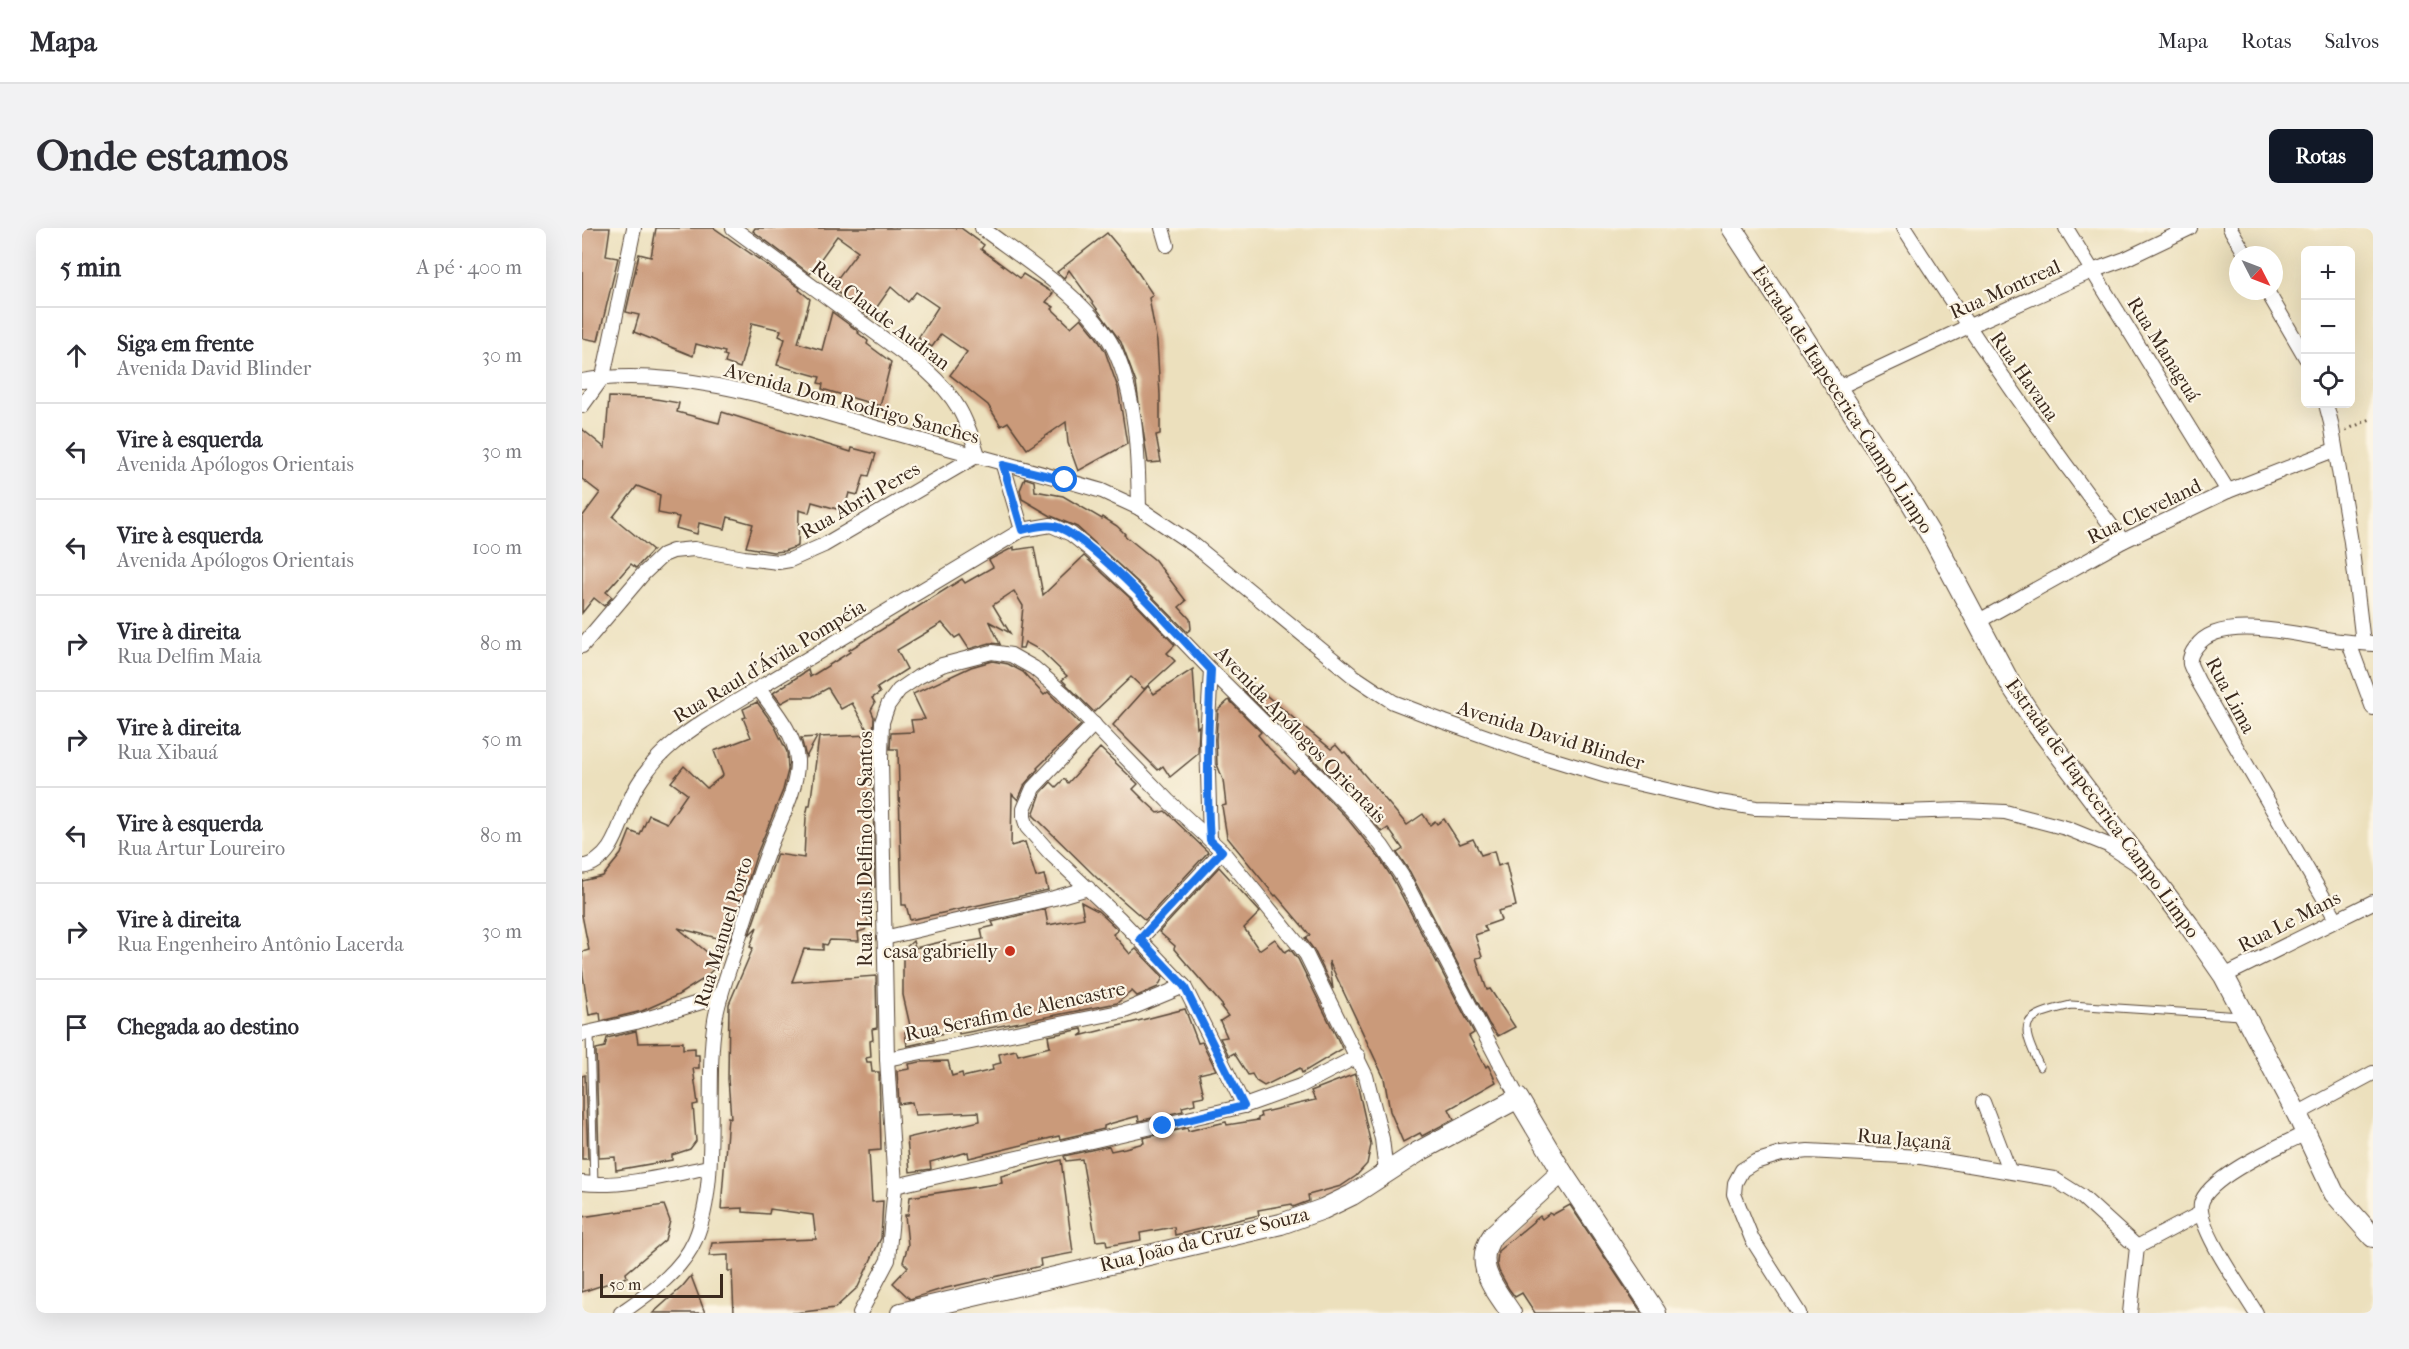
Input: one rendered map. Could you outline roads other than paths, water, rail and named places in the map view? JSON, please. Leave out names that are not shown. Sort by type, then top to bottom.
[{"type":"main road","name":"Estrada de Itapecerica-Campo Limpo","points":[[1732,228],[1872,440],[1935,542],[2011,685],[2038,726],[2188,924],[2224,976],[2297,1114],[2334,1193],[2373,1237]]},
{"type":"main road","points":[[1518,1098],[1562,1172],[1656,1313]]},
{"type":"main road","name":"Rua João da Cruz e Souza","points":[[901,1313],[1281,1224],[1323,1209],[1352,1195],[1418,1152],[1518,1098]]},
{"type":"main road","points":[[1511,1313],[1485,1269],[1483,1255],[1485,1245],[1562,1172]]},
{"type":"street","points":[[582,406],[603,377],[634,228]]},
{"type":"street","name":"Rua Claude Audran","points":[[733,228],[926,370],[944,386],[966,420],[978,455]]},
{"type":"street","points":[[982,228],[1067,292],[1102,330],[1112,346],[1131,404],[1139,475],[1139,508]]},
{"type":"street","points":[[1162,228],[1167,245]]},
{"type":"street","name":"Rua Havana","points":[[1904,228],[1967,327],[2048,441],[2124,541]]},
{"type":"street","name":"Rua Managuá","points":[[2066,228],[2228,491]]},
{"type":"street","name":"Rua Montreal","points":[[1837,388],[1967,327],[2092,271],[2125,259],[2190,228]]},
{"type":"street","points":[[2230,228],[2241,246]]},
{"type":"street","points":[[2272,300],[2304,354]]},
{"type":"street","name":"Avenida Dom Rodrigo Sanches","points":[[582,381],[603,377],[682,381],[747,393],[784,401],[978,455],[1003,465]]},
{"type":"street","points":[[2326,408],[2368,643]]},
{"type":"street","name":"Rua Cleveland","points":[[1977,622],[2124,541],[2334,443]]},
{"type":"street","name":"Rua Abril Peres","points":[[582,646],[643,574],[663,555],[673,551],[694,549],[778,562],[790,560],[824,545],[978,455]]},
{"type":"street","points":[[1003,465],[1022,530]]},
{"type":"street","name":"Avenida David Blinder","points":[[1003,465],[1102,491],[1139,508],[1190,542],[1352,675],[1393,702],[1538,755],[1610,777],[1719,802],[1756,808],[2005,812],[2087,836],[2108,845],[2149,872]]},
{"type":"street","name":"Avenida Apólogos Orientais","points":[[1022,530],[1052,525],[1071,534],[1135,591],[1352,810],[1382,846],[1402,876],[1518,1098]]},
{"type":"street","name":"Rua Raul d'Ávila Pompéia","points":[[582,867],[598,860],[607,852],[619,832],[637,786],[658,758],[679,738],[1022,530]]},
{"type":"street","name":"Rua Lima","points":[[2336,919],[2198,681],[2190,665],[2190,658],[2198,643],[2209,635],[2242,628],[2349,643],[2368,643]]},
{"type":"street","points":[[2349,643],[2373,708]]},
{"type":"street","name":"Rua Luís Delfino dos Santos","points":[[860,1313],[888,1260],[892,1237],[895,1186],[887,1059],[880,759],[882,723],[888,705],[898,690],[942,665],[992,652],[1011,655],[1034,668],[1094,724],[1167,801],[1222,851],[1306,954],[1358,1056],[1382,1139],[1386,1172]]},
{"type":"street","points":[[1210,840],[1207,739],[1211,670]]},
{"type":"street","name":"Rua Manuel Porto","points":[[621,1313],[648,1294],[685,1258],[695,1241],[704,1213],[715,1019],[757,882],[794,785],[797,762],[790,735],[759,689]]},
{"type":"street","points":[[1094,724],[1033,788],[1027,800],[1024,817],[1027,827],[1184,986],[1244,1106]]},
{"type":"street","points":[[1140,939],[1222,851]]},
{"type":"street","points":[[884,938],[1088,888]]},
{"type":"street","name":"Rua Le Mans","points":[[2224,976],[2373,902]]},
{"type":"street","name":"Rua Serafim de Alencastre","points":[[887,1059],[1124,1011],[1184,986]]},
{"type":"street","points":[[584,1033],[721,996]]},
{"type":"street","points":[[895,1186],[1244,1106],[1300,1086],[1358,1056]]},
{"type":"street","points":[[2297,1114],[2373,1073]]},
{"type":"street","points":[[1983,1102],[2010,1170]]},
{"type":"street","points":[[2256,1313],[2211,1240],[2201,1213],[2204,1197],[2224,1176],[2306,1133]]},
{"type":"street","name":"Rua Jaçanã","points":[[1799,1313],[1752,1239],[1734,1194],[1735,1183],[1742,1170],[1755,1161],[1780,1154],[1808,1152],[1922,1157],[2054,1179],[2068,1186],[2137,1246]]},
{"type":"street","points":[[588,1184],[674,1174],[708,1167]]},
{"type":"street","points":[[2130,1313],[2137,1246],[2201,1213]]},
{"type":"lane","points":[[2040,1067],[2027,1038],[2026,1029],[2030,1021],[2045,1011],[2072,1005],[2246,1016]]},
{"type":"lane","points":[[584,1033],[588,1184]]},
{"type":"place","name":"casa gabrielly","points":[[1010,951]]}]
